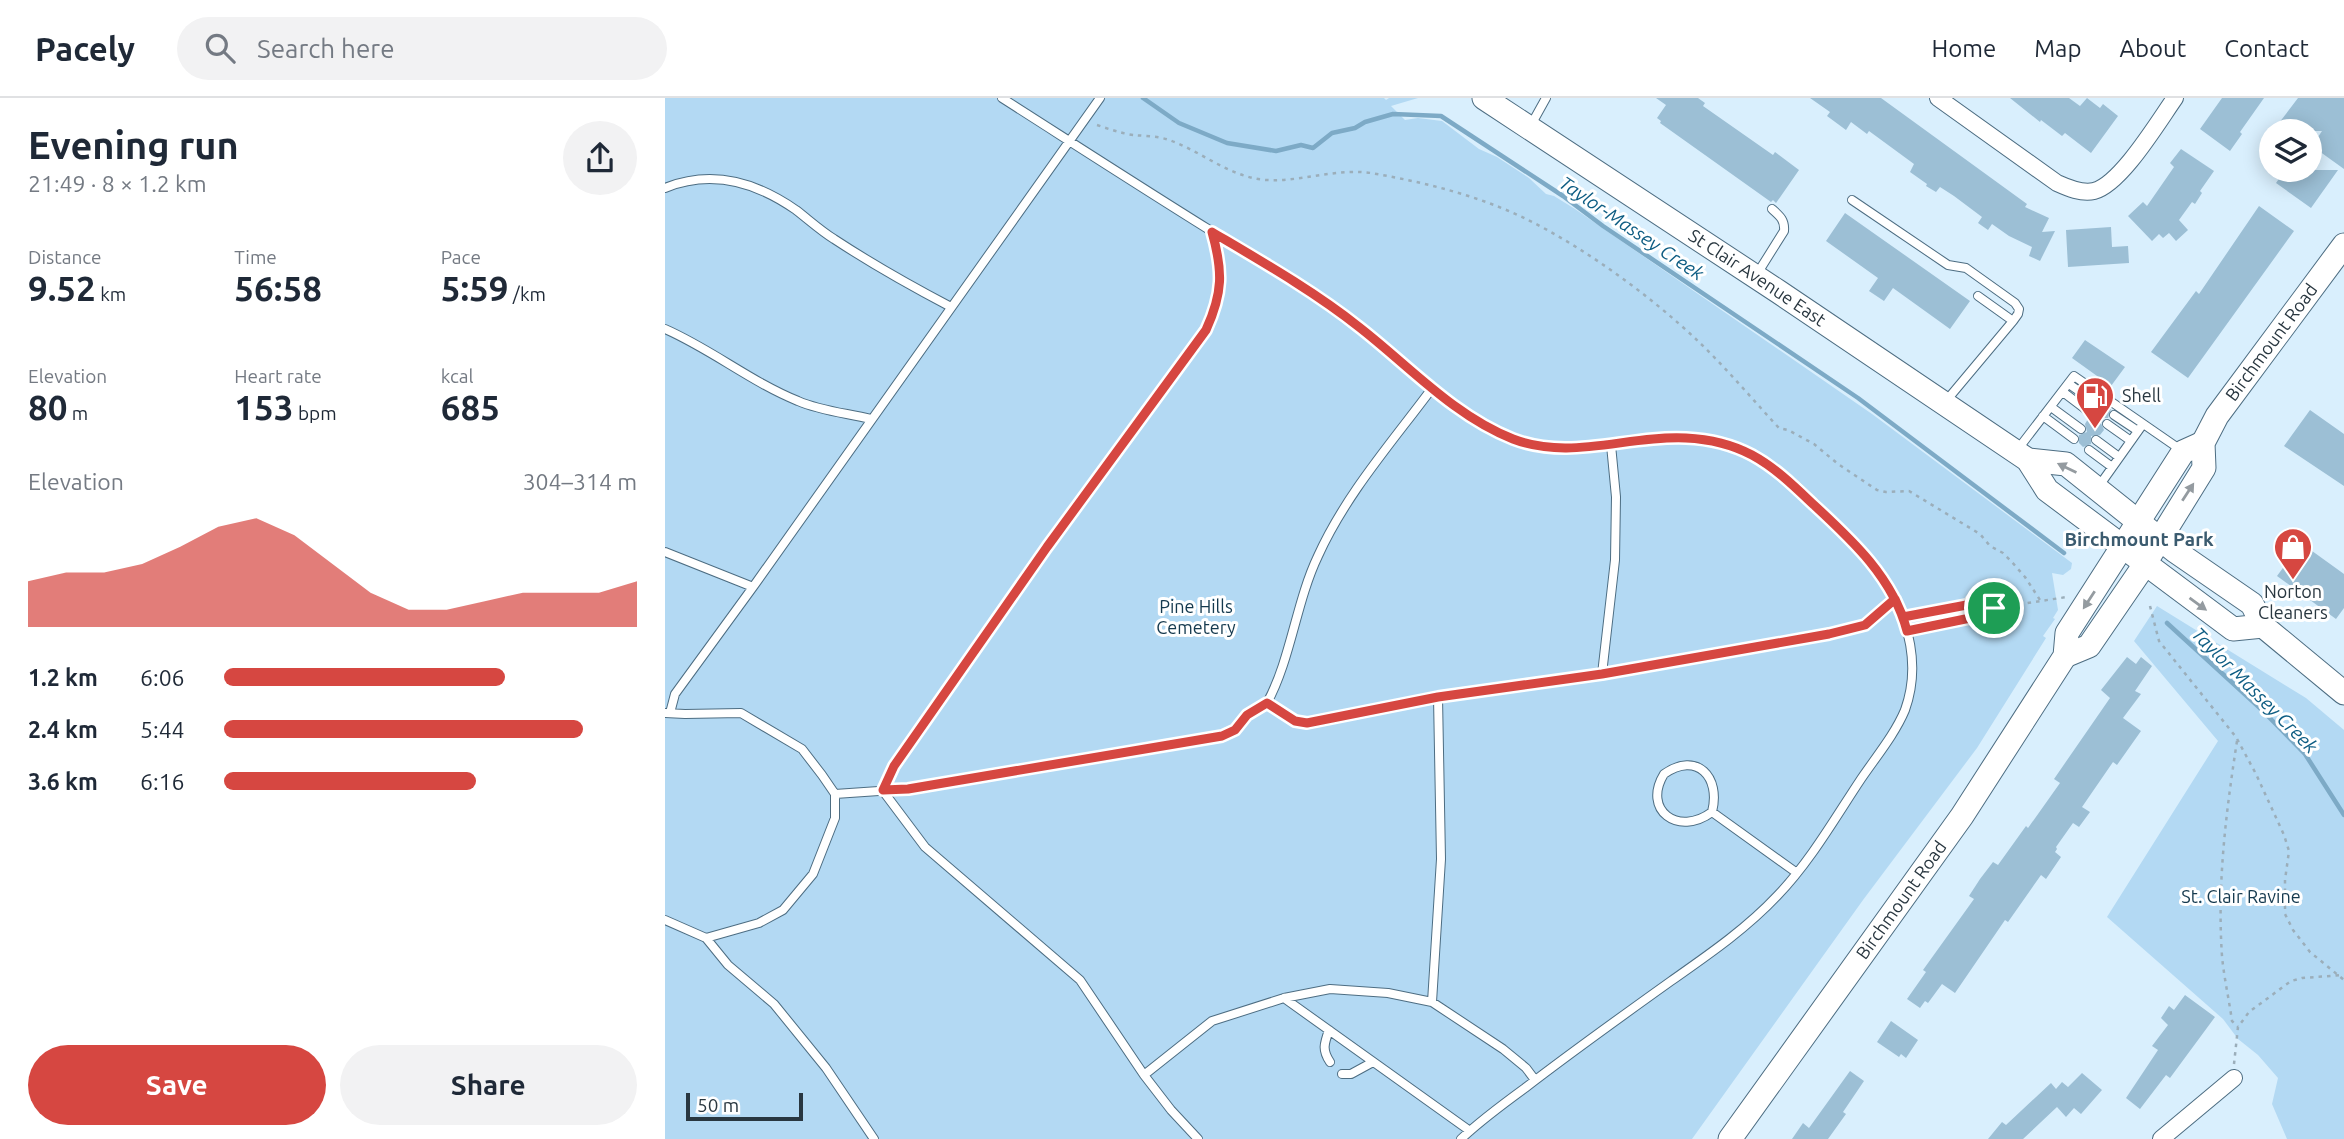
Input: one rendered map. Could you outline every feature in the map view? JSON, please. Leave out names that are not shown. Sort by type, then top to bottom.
[{"type":"main road","name":"St Clair Avenue East","points":[[1484,98],[2022,456],[2047,490],[2233,629],[2263,626]]},
{"type":"main road","name":"Birchmount Road","points":[[1730,1139],[1962,816],[2065,656],[2067,633],[2139,521],[2344,245]]},
{"type":"main road","name":"Birchmount Road","points":[[2065,656],[2089,646],[2204,468],[2193,447]]},
{"type":"main road","name":"St Clair Avenue East","points":[[2022,456],[2066,464],[2160,538],[2252,604],[2263,626],[2344,693]]},
{"type":"street","points":[[1938,98],[2057,183],[2078,191],[2091,192],[2103,188],[2116,177],[2175,98]]},
{"type":"street","points":[[2161,1139],[2234,1078]]},
{"type":"lane","points":[[1002,98],[1357,325],[1467,413],[1512,439],[1552,447],[1581,448],[1663,438],[1688,438],[1710,441],[1750,454],[1786,479],[1863,552],[1879,572],[1903,617],[1913,671],[1903,713],[1797,873],[1778,895],[1732,936],[1535,1080],[1461,1139]]},
{"type":"lane","points":[[706,938],[759,923],[783,909],[813,874],[835,818],[835,794],[801,749],[741,713],[667,713],[675,694],[754,587],[1100,98]]},
{"type":"lane","points":[[1529,128],[1546,98]]},
{"type":"lane","points":[[665,188],[707,178],[745,183],[762,190],[900,280],[951,306]]},
{"type":"lane","points":[[1852,200],[1948,265],[1966,268],[2015,303],[2019,309],[2013,321],[1945,403]]},
{"type":"lane","points":[[1756,277],[1784,231],[1782,217],[1772,209]]},
{"type":"lane","points":[[883,790],[894,766],[1039,558],[1206,330],[1217,306],[1221,277],[1212,232]]},
{"type":"lane","points":[[1978,296],[2013,321]]},
{"type":"lane","points":[[665,329],[716,354],[799,402],[814,408],[871,419]]},
{"type":"lane","points":[[2022,456],[2043,416],[2074,376],[2141,428]]},
{"type":"lane","points":[[2069,384],[2099,405]]},
{"type":"lane","points":[[835,794],[908,789],[1222,736],[1235,730],[1247,715],[1267,703],[1277,685],[1317,556],[1353,494],[1433,387]]},
{"type":"lane","points":[[2063,392],[2092,414]]},
{"type":"lane","points":[[2051,407],[2081,429]]},
{"type":"lane","points":[[2114,415],[2193,447]]},
{"type":"lane","points":[[2043,416],[2074,439]]},
{"type":"lane","points":[[2107,424],[2131,441]]},
{"type":"lane","points":[[2097,488],[2141,428]]},
{"type":"lane","points":[[2096,440],[2119,457]]},
{"type":"lane","points":[[1602,674],[1615,560],[1616,497],[1611,445]]},
{"type":"lane","points":[[2089,450],[2112,467]]},
{"type":"lane","points":[[665,552],[754,587]]},
{"type":"lane","points":[[1267,703],[1295,721],[1307,723],[1438,697],[1602,674],[1829,634],[1865,625],[1895,599]]},
{"type":"lane","points":[[1432,1002],[1441,859],[1438,697]]},
{"type":"lane","points":[[1689,766],[1708,775],[1714,785],[1715,800],[1712,812],[1693,822],[1676,822],[1669,818],[1662,811],[1658,794],[1664,774],[1689,766]]},
{"type":"lane","points":[[883,790],[925,847],[1080,980],[1144,1075],[1198,1139]]},
{"type":"lane","points":[[1712,812],[1797,873]]},
{"type":"lane","points":[[665,920],[706,938],[728,965],[774,1004],[826,1068],[874,1139]]},
{"type":"lane","points":[[1144,1075],[1212,1021],[1284,998],[1330,989],[1388,993],[1432,1002],[1503,1049],[1526,1068],[1535,1080]]},
{"type":"lane","points":[[1284,998],[1469,1131]]},
{"type":"lane","points":[[1329,1030],[1323,1046],[1324,1054],[1330,1062]]},
{"type":"lane","points":[[1342,1074],[1351,1074],[1373,1062]]},
{"type":"path","points":[[1085,118],[1111,130],[1168,139],[1221,167],[1245,176],[1282,181],[1350,171],[1371,173],[1478,199],[1549,231],[1598,263],[1669,316],[1701,344],[1779,428],[1814,444],[1877,490],[1909,491],[1980,534],[1990,546],[2011,561],[2040,600]]},
{"type":"path","points":[[1994,608],[2077,595],[2087,603]]},
{"type":"path","points":[[1992,597],[1994,608],[1996,617],[1975,621],[1971,601],[1992,597]]},
{"type":"path","points":[[1903,617],[1972,604]]},
{"type":"path","points":[[2150,606],[2161,645],[2237,741],[2256,774],[2287,844],[2289,851],[2285,880],[2285,914],[2302,943],[2342,975],[2344,980]]},
{"type":"path","points":[[1907,631],[1975,617]]},
{"type":"path","points":[[2237,741],[2224,832],[2221,908],[2224,967],[2232,1021],[2238,1027]]},
{"type":"path","points":[[2234,1078],[2238,1027],[2249,1013],[2287,983],[2302,978],[2342,975]]},
{"type":"green space","name":"Pine Hills Cemetery","points":[[665,98],[1418,98],[1391,106],[1405,120],[1418,118],[1442,121],[1479,149],[1497,157],[1529,178],[1546,194],[1575,209],[1872,414],[2072,563],[2071,569],[2063,575],[2052,573],[2058,610],[2053,618],[2055,619],[2043,636],[2046,638],[1977,748],[1863,900],[1692,1139],[665,1139]]},
{"type":"green space","name":"St. Clair Ravine","points":[[2157,606],[2306,698],[2344,730],[2344,1139],[2287,1139],[2272,1104],[2278,1078],[2258,1055],[2238,1039],[2223,1019],[2107,917],[2218,741],[2134,641]]},
{"type":"building","points":[[1656,98],[1698,98],[1705,103],[1703,106],[1799,170],[1776,203],[1773,200],[1771,202],[1660,123],[1657,118],[1666,105]]},
{"type":"building","points":[[1810,98],[1881,98],[2027,204],[2025,207],[2049,218],[2042,232],[2055,231],[2040,261],[2029,256],[2032,247],[1992,224],[1988,230],[1978,223],[1982,217],[1954,196],[1940,187],[1936,192],[1926,186],[1927,184],[1910,172],[1914,164],[1869,131],[1867,134],[1851,122],[1846,130],[1827,116],[1830,112]]},
{"type":"building","points":[[2010,98],[2069,98],[2080,106],[2087,98],[2100,108],[2103,104],[2118,116],[2091,153],[2065,133],[2062,136],[2041,120],[2040,122]]},
{"type":"building","points":[[2222,98],[2264,98],[2230,151],[2200,129]]},
{"type":"building","points":[[2298,98],[2344,98],[2344,169],[2322,153],[2322,119],[2282,119]]},
{"type":"building","points":[[2181,149],[2214,171],[2200,191],[2202,193],[2195,204],[2192,202],[2179,220],[2188,230],[2176,241],[2169,233],[2163,238],[2159,234],[2152,241],[2128,216],[2143,202],[2147,206],[2174,167],[2170,163]]},
{"type":"building","points":[[2322,170],[2338,170],[2311,208],[2276,183],[2322,182]]},
{"type":"building","points":[[2259,206],[2294,231],[2188,378],[2151,352],[2196,291],[2199,294]]},
{"type":"building","points":[[1845,213],[1970,301],[1950,329],[1893,288],[1884,301],[1869,291],[1878,278],[1826,241]]},
{"type":"building","points":[[2111,227],[2112,247],[2128,246],[2129,263],[2068,267],[2066,230]]},
{"type":"building","points":[[2085,340],[2125,367],[2111,386],[2072,358]]},
{"type":"building","points":[[2105,406],[2111,409],[2108,418],[2104,418],[2101,423],[2104,430],[2100,435],[2091,436],[2091,444],[2083,447],[2079,443],[2079,435],[2087,432],[2085,424],[2088,419],[2097,418],[2098,411],[2102,411]]},
{"type":"building","points":[[2310,410],[2344,434],[2344,486],[2284,446]]},
{"type":"building","points":[[2301,543],[2344,574],[2344,608],[2336,619],[2277,576]]},
{"type":"building","points":[[2127,657],[2136,664],[2141,657],[2152,666],[2135,691],[2141,694],[2123,718],[2141,731],[2117,765],[2113,762],[2082,807],[2090,812],[2079,827],[2073,823],[2056,847],[2055,852],[2061,857],[2046,879],[2041,875],[2008,922],[2005,920],[1955,993],[1942,984],[1928,1003],[1925,1001],[1920,1008],[1907,999],[1926,972],[1923,970],[1974,899],[1969,896],[1980,879],[1993,862],[1998,865],[2060,783],[2054,779],[2110,698],[2101,690]]},
{"type":"building","points":[[2185,995],[2215,1017],[2170,1078],[2166,1075],[2140,1109],[2126,1098],[2158,1050],[2152,1046],[2168,1025],[2161,1018],[2169,1006],[2174,1010]]},
{"type":"building","points":[[1891,1021],[1918,1040],[1906,1058],[1901,1054],[1899,1057],[1877,1042]]},
{"type":"building","points":[[1850,1071],[1864,1081],[1843,1112],[1846,1114],[1828,1139],[1792,1139],[1803,1123],[1809,1128]]},
{"type":"building","points":[[2082,1073],[2102,1090],[2081,1114],[2074,1108],[2066,1117],[2057,1107],[2023,1139],[1988,1139],[2002,1122],[2006,1125],[2051,1083],[2056,1089],[2062,1082],[2068,1087]]},
{"type":"waterway","name":"Taylor-Massey Creek","points":[[1143,98],[1179,123],[1227,143],[1276,151],[1301,145],[1313,148],[1332,133],[1393,114],[1441,116],[1858,398],[2064,553]]},
{"type":"waterway","name":"Taylor Massey Creek","points":[[2167,623],[2261,709],[2305,754],[2344,815]]},
{"type":"place","name":"Shell","points":[[2095,430]]},
{"type":"place","name":"Norton Cleaners","points":[[2293,581]]},
{"type":"district","name":"Birchmount Park","points":[[2139,539]]},
{"type":"route","points":[[1994,608],[1992,597],[1971,601],[1972,604],[1903,617],[1895,599],[1865,625],[1829,634],[1602,674],[1438,697],[1307,723],[1295,721],[1267,703],[1247,715],[1235,730],[1222,736],[908,789],[883,790],[894,766],[1047,547],[1206,330],[1217,306],[1221,277],[1212,232],[1357,325],[1467,413],[1512,439],[1539,446],[1581,448],[1663,438],[1688,438],[1710,441],[1750,454],[1786,479],[1863,552],[1895,599],[1907,631],[1975,617],[1975,621],[1996,617],[1994,608]]}]
